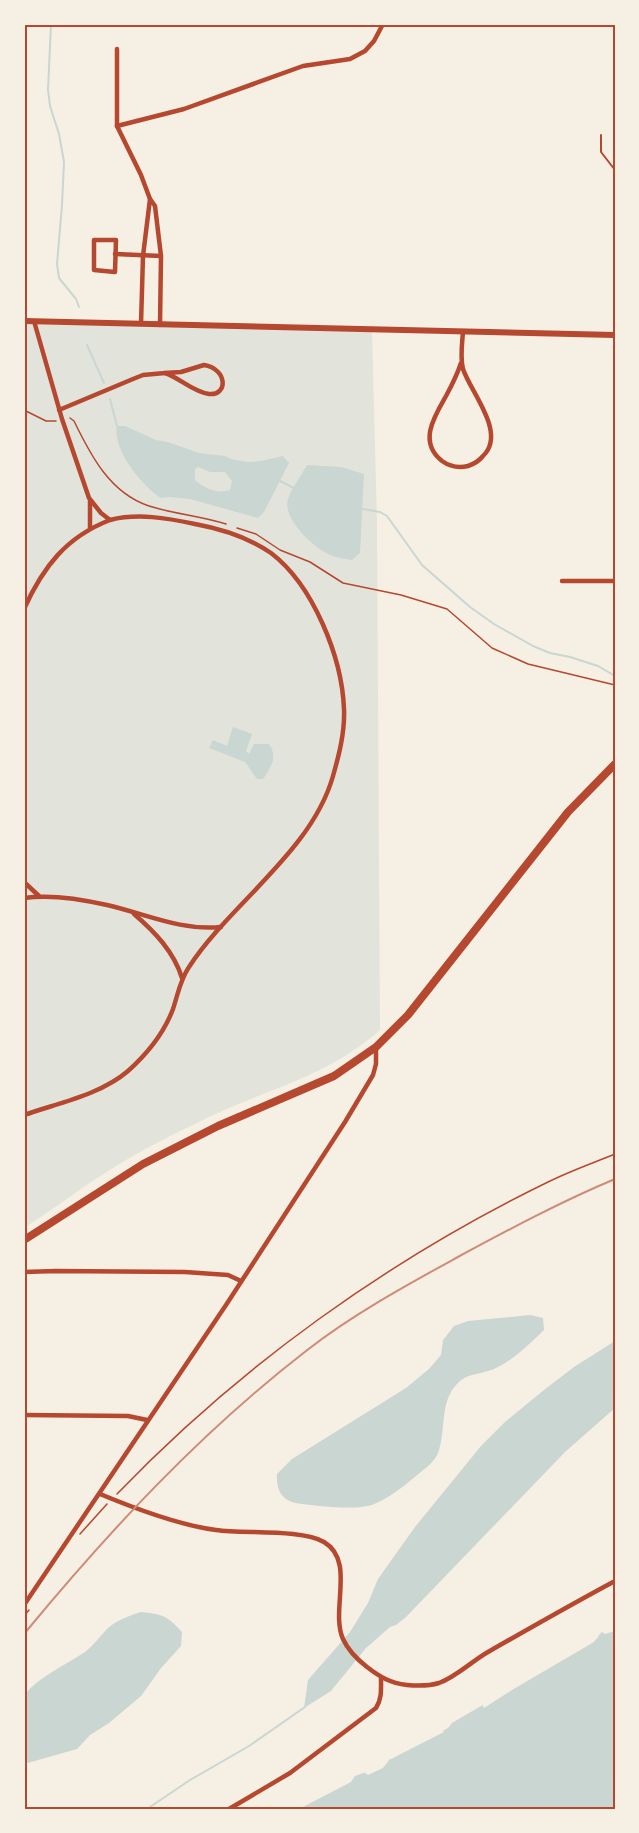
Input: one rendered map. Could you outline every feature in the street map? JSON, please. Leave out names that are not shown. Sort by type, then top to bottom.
[{"type":"main road","points":[[24,1240],[143,1164],[218,1126],[334,1076],[376,1047],[408,1016],[561,820],[615,764]]},
{"type":"street","points":[[117,126],[184,110],[303,66],[350,59],[365,51],[374,41],[383,24]]},
{"type":"street","points":[[117,48],[117,126],[155,206],[161,256],[160,325]]},
{"type":"street","points":[[141,324],[143,256],[150,199]]},
{"type":"street","points":[[94,240],[116,240],[116,254],[115,272],[94,270],[94,240]]},
{"type":"street","points":[[116,254],[161,256]]},
{"type":"street","points":[[24,321],[615,335]]},
{"type":"street","points":[[34,321],[59,410],[89,498],[90,528]]},
{"type":"street","points":[[461,363],[471,388],[489,421],[491,443],[485,455],[474,464],[461,467],[444,462],[436,456],[429,444],[429,436],[432,420],[454,382],[461,363],[463,332]]},
{"type":"street","points":[[59,410],[133,379],[151,374],[165,373],[181,372],[198,366],[210,366],[220,372],[222,384],[219,392],[209,394],[165,373]]},
{"type":"street","points":[[89,498],[110,520]]},
{"type":"street","points":[[24,609],[43,573],[55,558],[90,528],[110,520],[135,516],[178,520],[230,532],[261,547],[285,565],[306,594],[330,643],[339,674],[345,712],[339,755],[328,792],[320,808],[299,839],[199,952],[182,978],[174,1007],[163,1030],[137,1062],[116,1079],[96,1089],[24,1115]]},
{"type":"street","points":[[561,581],[615,581]]},
{"type":"street","points":[[24,882],[39,896]]},
{"type":"street","points":[[24,898],[53,896],[96,903],[185,926],[221,927]]},
{"type":"street","points":[[132,913],[146,924],[169,950],[182,978]]},
{"type":"street","points":[[24,1605],[241,1281],[364,1091],[376,1064],[376,1047]]},
{"type":"street","points":[[24,1272],[56,1270],[185,1272],[228,1275],[241,1281]]},
{"type":"street","points":[[24,1415],[128,1416],[147,1420]]},
{"type":"street","points":[[100,1494],[134,1509],[210,1529],[243,1533],[294,1534],[310,1536],[322,1541],[334,1552],[340,1567],[338,1616],[343,1639],[362,1663],[381,1678],[395,1683],[427,1685],[441,1682],[486,1653],[615,1581]]},
{"type":"street","points":[[229,1809],[290,1773],[376,1708],[381,1695],[381,1678]]},
{"type":"lane","points":[[601,135],[602,152],[615,170]]},
{"type":"path","points":[[24,410],[46,421],[67,417],[74,421],[98,465],[113,485],[129,498],[150,506],[226,524]]},
{"type":"path","points":[[236,528],[256,534],[280,550],[310,562],[343,583],[380,589],[447,609],[492,648],[528,664],[615,685]]},
{"type":"path","points":[[79,1536],[142,1468],[216,1400],[265,1358],[343,1302],[407,1259],[483,1215],[550,1181],[615,1154]]},
{"type":"path","points":[[24,1616],[28,1611]]},
{"type":"shaded area","points":[[24,322],[372,330],[377,522],[380,1030],[338,1060],[316,1072],[224,1110],[142,1151],[97,1178],[24,1228]]},
{"type":"shaded area","points":[[117,426],[125,426],[156,440],[199,453],[248,462],[283,456],[289,463],[264,512],[258,518],[190,499],[161,498],[145,485],[130,466],[119,445]],"holes":[[[198,467],[210,472],[225,472],[232,481],[230,490],[211,490],[195,480],[195,469]]]},
{"type":"shaded area","points":[[307,465],[341,467],[364,474],[360,553],[352,560],[326,553],[309,541],[290,516],[287,507],[288,499]]},
{"type":"shaded area","points":[[233,727],[252,734],[246,751],[249,754],[254,744],[269,744],[272,749],[271,767],[263,779],[257,779],[245,762],[209,748],[213,740],[227,746]]},
{"type":"shaded area","points":[[530,1315],[543,1318],[544,1330],[508,1361],[490,1371],[468,1376],[460,1381],[453,1389],[446,1406],[441,1444],[436,1457],[396,1492],[374,1504],[349,1508],[295,1503],[285,1498],[279,1491],[277,1474],[292,1459],[406,1388],[429,1369],[441,1355],[443,1340],[454,1326],[468,1321]]},
{"type":"shaded area","points":[[615,1341],[615,1408],[565,1452],[406,1617],[390,1627],[366,1648],[331,1691],[304,1708],[308,1680],[350,1632],[368,1603],[378,1579],[415,1527],[481,1446],[505,1422],[544,1390],[574,1367]]},
{"type":"shaded area","points":[[141,1612],[160,1615],[173,1622],[182,1632],[181,1646],[161,1668],[141,1696],[109,1723],[90,1735],[77,1749],[24,1764],[24,1695],[45,1677],[85,1652],[112,1625],[123,1618]]},
{"type":"shaded area","points":[[615,1631],[615,1809],[299,1809],[351,1782],[355,1776],[366,1772],[369,1774],[387,1763],[389,1759],[448,1728],[452,1723],[599,1637],[602,1632],[605,1634]]},
{"type":"pier","points":[[598,1636],[594,1642],[484,1708],[482,1704]]},
{"type":"pier","points":[[441,1728],[444,1731],[442,1733],[389,1760],[383,1768],[368,1775],[365,1773],[364,1770],[371,1771],[395,1753],[427,1738]]},
{"type":"waterway","points":[[51,24],[48,90],[64,162],[57,264],[59,278],[76,299],[79,307]]},
{"type":"waterway","points":[[87,345],[104,383]]},
{"type":"waterway","points":[[110,399],[117,426]]},
{"type":"waterway","points":[[280,481],[294,488]]},
{"type":"waterway","points":[[363,509],[380,512],[387,516],[422,565],[470,607],[494,624],[533,646],[598,666],[615,676]]},
{"type":"waterway","points":[[147,1809],[190,1780],[249,1746],[305,1707]]},
{"type":"railway","points":[[24,1634],[89,1558],[157,1485],[229,1415],[306,1351],[360,1313],[418,1279],[534,1217],[615,1179]]}]
